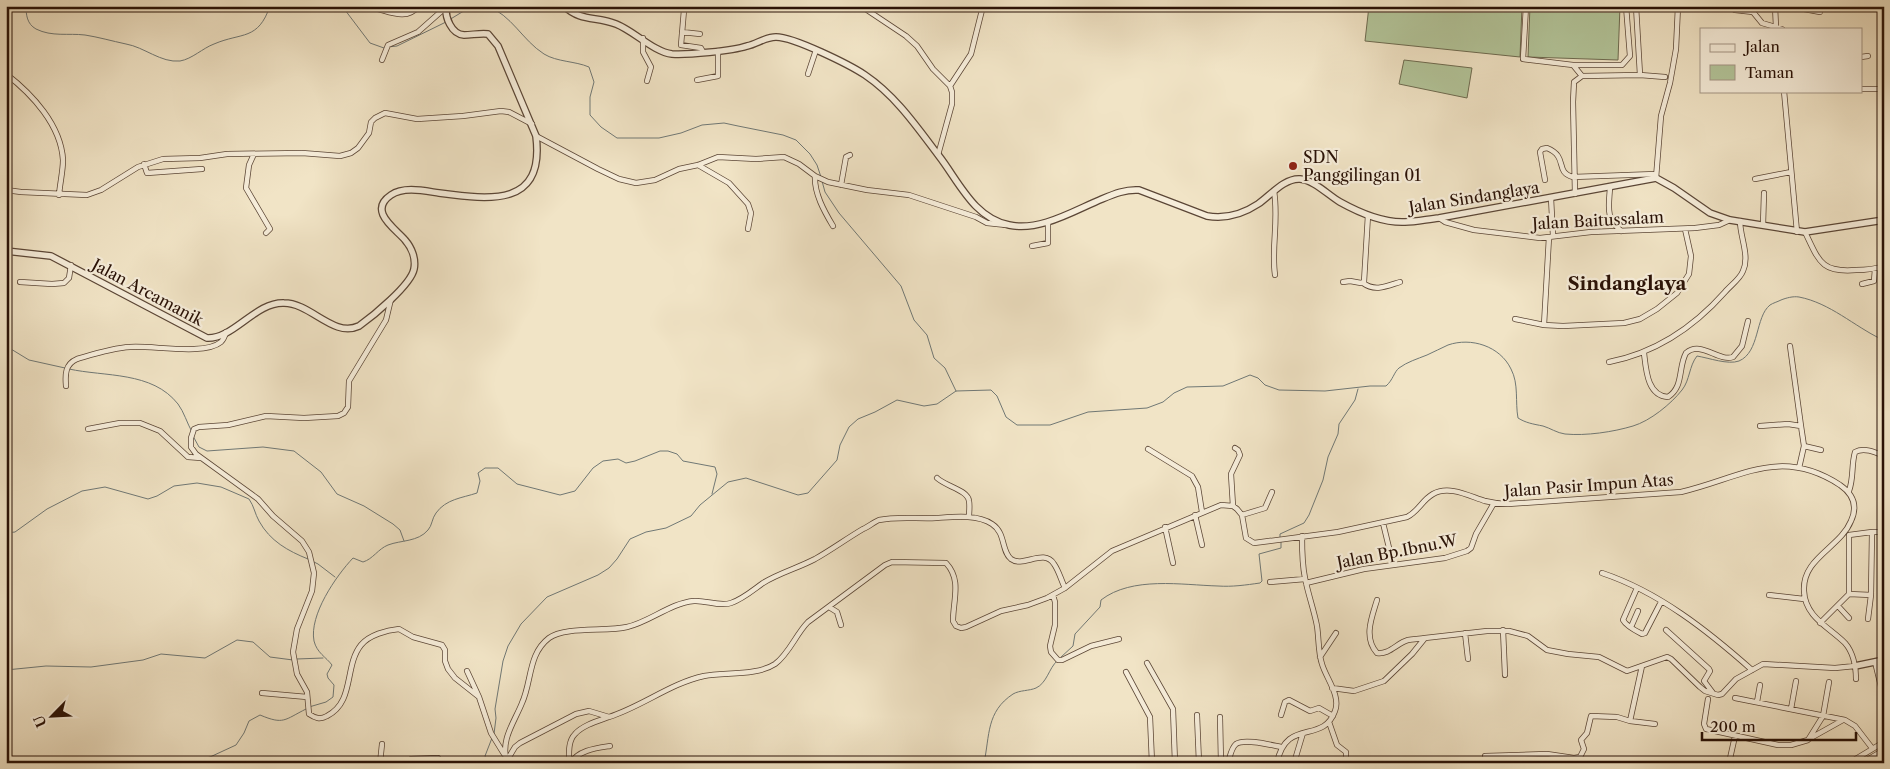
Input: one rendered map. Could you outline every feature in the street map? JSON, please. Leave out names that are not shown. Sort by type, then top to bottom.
[{"type":"street","points":[[370,9],[404,16],[414,12],[419,6]]},
{"type":"street","points":[[564,6],[573,14],[610,22],[643,38],[662,52],[673,54],[748,46],[775,37],[786,38],[816,50],[863,74],[881,86],[893,97],[938,155]]},
{"type":"street","points":[[861,6],[906,36],[917,46],[933,69],[950,86],[952,104],[938,155]]},
{"type":"street","points":[[950,86],[972,54],[983,6]]},
{"type":"street","points":[[1526,6],[1523,59],[1573,65],[1622,65],[1630,56],[1626,6]]},
{"type":"street","points":[[1636,6],[1640,75]]},
{"type":"street","points":[[1656,176],[1661,116],[1676,49],[1678,6]]},
{"type":"street","points":[[1735,10],[1753,12],[1762,23],[1776,28],[1775,6]]},
{"type":"street","points":[[1788,6],[1820,12]]},
{"type":"street","points":[[382,60],[388,45],[418,32],[446,7]]},
{"type":"street","name":"Jalan Arcamanik","points":[[6,251],[44,254],[201,336],[215,338],[264,308],[282,302],[303,307],[342,329],[353,329],[368,320],[407,284],[414,270],[414,258],[405,240],[387,223],[382,209],[385,201],[391,195],[407,190],[499,197],[514,192],[529,180],[536,168],[536,136],[494,39],[488,34],[464,35],[455,31],[450,25],[446,7]]},
{"type":"street","points":[[684,10],[681,45],[701,48],[703,52]]},
{"type":"street","points":[[682,32],[700,34]]},
{"type":"street","points":[[643,38],[642,52],[651,67],[647,81]]},
{"type":"street","points":[[697,80],[718,76],[718,50]]},
{"type":"street","points":[[808,74],[816,50]]},
{"type":"street","points":[[1862,57],[1868,56]]},
{"type":"street","points":[[1573,65],[1582,76]]},
{"type":"street","points":[[6,74],[40,106],[55,132],[63,158],[59,194]]},
{"type":"street","points":[[1575,194],[1573,177],[1574,82],[1582,76],[1640,75],[1664,77]]},
{"type":"street","points":[[1862,89],[1884,89]]},
{"type":"street","points":[[1784,92],[1797,232]]},
{"type":"street","points":[[6,190],[87,196],[94,194],[144,164],[163,159],[302,153],[340,156],[351,153],[363,143],[375,118],[385,113],[417,119],[501,111],[509,112],[532,124]]},
{"type":"street","points":[[536,136],[598,170],[636,184],[655,180],[679,169],[698,165],[718,157],[756,160],[784,157],[828,182],[867,190],[909,195],[976,217],[987,223],[1009,226]]},
{"type":"street","points":[[1545,180],[1540,152],[1542,149],[1547,148],[1558,154],[1562,162],[1564,174],[1573,177],[1656,176],[1710,213],[1730,220],[1797,232],[1884,220]]},
{"type":"street","points":[[254,154],[249,165],[246,188],[270,229],[266,233]]},
{"type":"street","points":[[842,185],[846,157],[850,155]]},
{"type":"street","name":"Jalan Sindanglaya","points":[[938,155],[970,201],[980,212],[1009,226],[1048,222],[1114,194],[1132,189],[1207,216],[1218,218],[1248,210],[1280,186],[1300,179],[1340,202],[1368,215],[1403,222],[1439,218],[1575,194],[1656,176]]},
{"type":"street","points":[[144,164],[147,174],[202,169]]},
{"type":"street","points":[[698,165],[729,182],[746,201],[751,213],[748,229]]},
{"type":"street","points":[[1755,179],[1791,172]]},
{"type":"street","points":[[815,176],[816,190],[825,213],[834,226]]},
{"type":"street","points":[[1610,187],[1608,212],[1612,223],[1620,231]]},
{"type":"street","points":[[1274,191],[1276,220],[1273,260],[1276,275]]},
{"type":"street","points":[[1763,225],[1764,193]]},
{"type":"street","points":[[1544,325],[1551,237],[1551,198]]},
{"type":"street","points":[[1363,283],[1368,215]]},
{"type":"street","name":"Jalan Baitussalam","points":[[1439,218],[1445,222],[1486,232],[1540,238],[1620,231],[1685,229],[1719,225],[1730,220]]},
{"type":"street","points":[[1032,246],[1046,245],[1048,243],[1048,222]]},
{"type":"street","points":[[1608,362],[1644,353],[1685,330],[1705,313],[1739,278],[1744,269],[1745,260],[1740,222]]},
{"type":"street","points":[[1515,319],[1544,325],[1624,323],[1635,321],[1657,309],[1677,293],[1689,274],[1692,256],[1685,229]]},
{"type":"street","points":[[1805,232],[1817,256],[1829,268],[1837,271],[1875,269],[1884,266]]},
{"type":"street","points":[[20,282],[64,283],[69,278],[70,266]]},
{"type":"street","points":[[1862,284],[1874,281],[1875,269]]},
{"type":"street","points":[[1343,282],[1350,280],[1370,287],[1383,288],[1400,282]]},
{"type":"street","points":[[391,298],[386,320],[349,381],[348,407],[344,413],[334,417],[317,418],[266,416],[228,425],[199,427],[193,432],[190,443],[192,450],[201,458],[258,499],[273,516],[305,545],[309,552],[314,573],[312,591],[297,629],[293,652],[297,674],[305,686],[308,708],[312,716],[326,717],[338,707],[347,691],[359,647],[370,638],[396,629],[402,630],[413,637],[442,645],[445,650],[445,661],[452,675],[479,697]]},
{"type":"street","points":[[1644,353],[1651,386],[1657,394],[1662,397],[1668,397],[1675,391],[1686,353],[1689,350],[1705,350],[1724,358],[1733,357],[1742,346],[1748,321]]},
{"type":"street","points":[[66,386],[66,370],[74,360],[129,347],[202,348],[219,343],[224,339],[226,332]]},
{"type":"street","points":[[1790,346],[1804,446],[1799,468]]},
{"type":"street","points":[[88,430],[120,423],[140,423],[160,431],[188,457],[201,458]]},
{"type":"street","points":[[1760,426],[1788,424],[1801,426]]},
{"type":"street","points":[[1804,446],[1821,450]]},
{"type":"street","points":[[1233,506],[1231,474],[1240,455],[1235,448]]},
{"type":"street","points":[[1148,449],[1192,476],[1198,488],[1202,512]]},
{"type":"street","points":[[1856,679],[1855,666],[1846,644],[1812,615],[1804,599],[1804,582],[1808,571],[1820,555],[1846,530],[1851,521],[1854,505],[1849,491],[1853,480],[1852,463],[1855,452],[1865,450],[1884,456]]},
{"type":"street","name":"Jalan Pasir Impun Atas","points":[[1242,515],[1244,533],[1249,541],[1254,544],[1338,532],[1383,523],[1413,514],[1430,496],[1441,491],[1452,490],[1494,503],[1524,504],[1546,500],[1680,492],[1706,486],[1755,468],[1780,465],[1799,468],[1825,476],[1849,491]]},
{"type":"street","points":[[936,478],[945,485],[959,489],[968,496],[969,518]]},
{"type":"street","points":[[570,763],[569,746],[571,738],[576,732],[590,724],[625,712],[704,676],[758,670],[776,664],[785,654],[798,632],[808,622],[885,565],[898,562],[946,563],[952,569],[956,578],[953,621],[956,626],[961,628],[1009,608],[1028,605],[1052,595],[1065,588],[1112,551],[1202,512],[1222,505],[1233,506],[1242,515],[1265,508],[1272,492]]},
{"type":"street","name":"Jalan Bp.Ibnu.W","points":[[1270,582],[1306,581],[1364,569],[1445,558],[1467,551],[1471,548],[1476,534],[1494,503]]},
{"type":"street","points":[[1195,515],[1202,545]]},
{"type":"street","points":[[504,754],[506,736],[523,702],[527,681],[538,649],[550,637],[558,633],[604,631],[628,627],[677,605],[694,601],[729,604],[765,582],[816,559],[878,521],[901,518],[969,518],[983,520],[991,523],[1001,533],[1010,558],[1014,561],[1041,558],[1050,560],[1054,564],[1065,588]]},
{"type":"street","points":[[1383,523],[1392,556]]},
{"type":"street","points":[[1165,528],[1173,563]]},
{"type":"street","points":[[1868,619],[1871,595],[1872,532]]},
{"type":"street","points":[[1820,623],[1849,594],[1850,533],[1884,532]]},
{"type":"street","points":[[1277,763],[1281,746],[1287,739],[1316,730],[1329,722],[1336,705],[1332,688],[1320,658],[1317,626],[1306,581],[1302,536]]},
{"type":"street","points":[[1602,573],[1637,588],[1708,632],[1752,670]]},
{"type":"street","points":[[1637,588],[1623,620],[1642,634],[1645,633],[1661,602]]},
{"type":"street","points":[[1849,594],[1871,595]]},
{"type":"street","points":[[1052,595],[1055,602],[1055,625],[1050,646],[1051,652],[1058,660],[1062,660],[1091,646],[1119,639]]},
{"type":"street","points":[[1769,595],[1804,599]]},
{"type":"street","points":[[1377,600],[1369,629],[1371,644],[1377,652],[1381,653],[1390,650],[1408,640],[1503,630],[1528,636],[1547,650],[1599,657],[1623,670],[1633,670],[1665,657],[1669,658],[1700,687],[1714,694],[1722,694],[1733,682],[1763,664],[1835,668],[1884,660]]},
{"type":"street","points":[[1838,606],[1849,618]]},
{"type":"street","points":[[828,607],[837,612],[842,625]]},
{"type":"street","points":[[1631,627],[1638,611]]},
{"type":"street","points":[[1503,630],[1505,675]]},
{"type":"street","points":[[1666,630],[1709,668],[1710,671],[1704,681],[1714,694]]},
{"type":"street","points":[[1320,658],[1336,634]]},
{"type":"street","points":[[1465,634],[1468,659]]},
{"type":"street","points":[[1332,688],[1354,691],[1384,681],[1412,654],[1425,638]]},
{"type":"street","points":[[1875,662],[1884,699]]},
{"type":"street","points":[[1148,663],[1173,709],[1175,763]]},
{"type":"street","points":[[1630,721],[1642,666]]},
{"type":"street","points":[[467,671],[479,697],[491,733],[504,754],[506,762]]},
{"type":"street","points":[[1126,672],[1150,717],[1152,763]]},
{"type":"street","points":[[1791,709],[1796,681]]},
{"type":"street","points":[[1808,740],[1823,716],[1828,682]]},
{"type":"street","points":[[1757,702],[1760,685]]},
{"type":"street","points":[[262,693],[308,698]]},
{"type":"street","points":[[1734,698],[1843,720],[1855,726],[1872,748]]},
{"type":"street","points":[[1708,699],[1705,727],[1712,731],[1778,745],[1791,745],[1808,740],[1843,720]]},
{"type":"street","points":[[1281,715],[1285,702],[1289,700],[1310,711],[1319,708],[1332,716]]},
{"type":"street","points":[[506,762],[515,747],[520,743],[576,714],[588,711],[610,717]]},
{"type":"street","points":[[1197,715],[1198,763]]},
{"type":"street","points":[[1485,756],[1546,754],[1578,758],[1584,749],[1581,740],[1587,733],[1591,716],[1617,717],[1630,721],[1655,724]]},
{"type":"street","points":[[1220,717],[1221,763]]},
{"type":"street","points":[[1329,722],[1337,745],[1346,752],[1346,763]]},
{"type":"street","points":[[1294,763],[1303,733]]},
{"type":"street","points":[[1729,763],[1735,736]]},
{"type":"street","points":[[1228,763],[1233,748],[1238,742],[1246,741],[1281,746]]},
{"type":"street","points":[[1849,763],[1884,742]]},
{"type":"street","points":[[380,763],[382,744]]},
{"type":"street","points":[[570,763],[584,752],[610,746]]},
{"type":"street","points":[[1862,763],[1884,750]]},
{"type":"street","points":[[409,763],[411,759],[438,758]]},
{"type":"street","points":[[1311,763],[1333,763]]},
{"type":"green space","points":[[1369,6],[1522,6],[1520,57],[1365,41]]},
{"type":"green space","points":[[1530,6],[1620,6],[1618,60],[1528,57]]},
{"type":"green space","points":[[1404,60],[1472,68],[1467,98],[1399,84]]},
{"type":"waterway","points":[[26,6],[29,22],[36,29],[54,34],[79,34],[95,37],[133,46],[166,60],[173,61],[189,58],[214,44],[248,34],[260,25],[270,6]]},
{"type":"waterway","points":[[342,6],[370,43],[384,48]]},
{"type":"waterway","points":[[449,20],[467,9],[479,6]]},
{"type":"waterway","points":[[487,6],[503,15],[529,42],[544,54],[555,59],[589,67],[594,82],[590,97],[590,115],[601,127],[617,138],[659,138],[681,133],[702,125],[724,123],[783,135],[796,140],[810,154],[817,165],[821,177]]},
{"type":"waterway","points":[[388,47],[397,46],[446,22]]},
{"type":"waterway","points":[[822,181],[825,192],[839,213],[901,286],[914,320],[927,335],[934,358],[945,368],[956,391]]},
{"type":"waterway","points":[[494,734],[495,709],[503,661],[508,646],[521,624],[547,597],[598,575],[609,568],[630,539],[646,532],[666,528],[691,516],[700,505],[728,482],[746,478],[798,495],[808,493],[837,460],[840,445],[849,427],[858,419],[897,400],[924,406],[937,404],[956,391],[991,390],[997,396],[1006,417],[1017,425],[1050,425],[1088,412],[1147,408],[1163,402],[1174,393],[1187,387],[1223,386],[1250,375],[1258,378],[1265,385],[1279,390],[1325,391],[1386,386],[1397,370],[1405,364],[1448,345],[1466,342],[1484,345],[1500,354],[1506,361],[1515,381],[1518,418],[1562,433],[1590,434],[1608,432],[1640,424],[1660,411],[1682,390],[1697,356],[1729,362],[1739,361],[1746,357],[1751,350],[1765,310],[1771,304],[1785,299],[1799,297],[1821,304],[1871,334],[1881,339],[1884,338]]},
{"type":"waterway","points":[[6,346],[29,360],[65,368]]},
{"type":"waterway","points":[[69,369],[127,377],[155,386],[167,393],[178,404],[192,432]]},
{"type":"waterway","points":[[1280,538],[1280,534],[1304,523],[1309,515],[1323,480],[1328,457],[1338,434],[1339,424],[1355,400],[1358,389]]},
{"type":"waterway","points":[[193,436],[199,447],[207,451],[263,447],[294,451],[321,472],[337,494],[364,506],[393,524],[400,530],[404,541]]},
{"type":"waterway","points":[[309,707],[326,702],[333,697],[334,685],[327,674],[332,665],[317,649],[314,641],[314,631],[325,596],[339,575],[353,558],[363,562],[388,545],[414,539],[424,534],[440,508],[455,500],[477,493],[480,481],[478,473],[485,468],[498,468],[517,484],[560,495],[575,491],[593,468],[603,461],[618,459],[626,463],[660,451],[668,451],[677,454],[683,461],[715,467],[717,474],[712,494]]},
{"type":"waterway","points":[[6,533],[15,532],[47,509],[82,491],[105,487],[148,499],[174,486],[197,483],[221,487],[249,499],[259,521],[268,534],[287,549],[308,559]]},
{"type":"waterway","points":[[1060,658],[1073,646],[1075,634],[1100,607],[1101,600],[1113,592],[1142,585],[1158,584],[1228,586],[1260,583],[1262,581],[1259,554],[1281,548],[1281,542]]},
{"type":"waterway","points":[[312,561],[335,577]]},
{"type":"waterway","points":[[6,670],[46,666],[91,667],[143,660],[161,654],[205,658],[237,640],[253,642],[270,657],[293,660]]},
{"type":"waterway","points":[[297,659],[323,658]]},
{"type":"waterway","points":[[984,763],[991,725],[998,708],[1013,694],[1040,686],[1057,661]]},
{"type":"waterway","points":[[187,763],[210,757],[236,745],[249,721],[260,715],[274,720],[284,720],[306,709]]},
{"type":"waterway","points":[[487,763],[485,756],[492,738]]},
{"type":"place","name":"SDN Panggilingan 01","points":[[1293,166]]},
{"type":"district","name":"Sindanglaya","points":[[1627,283]]}]
